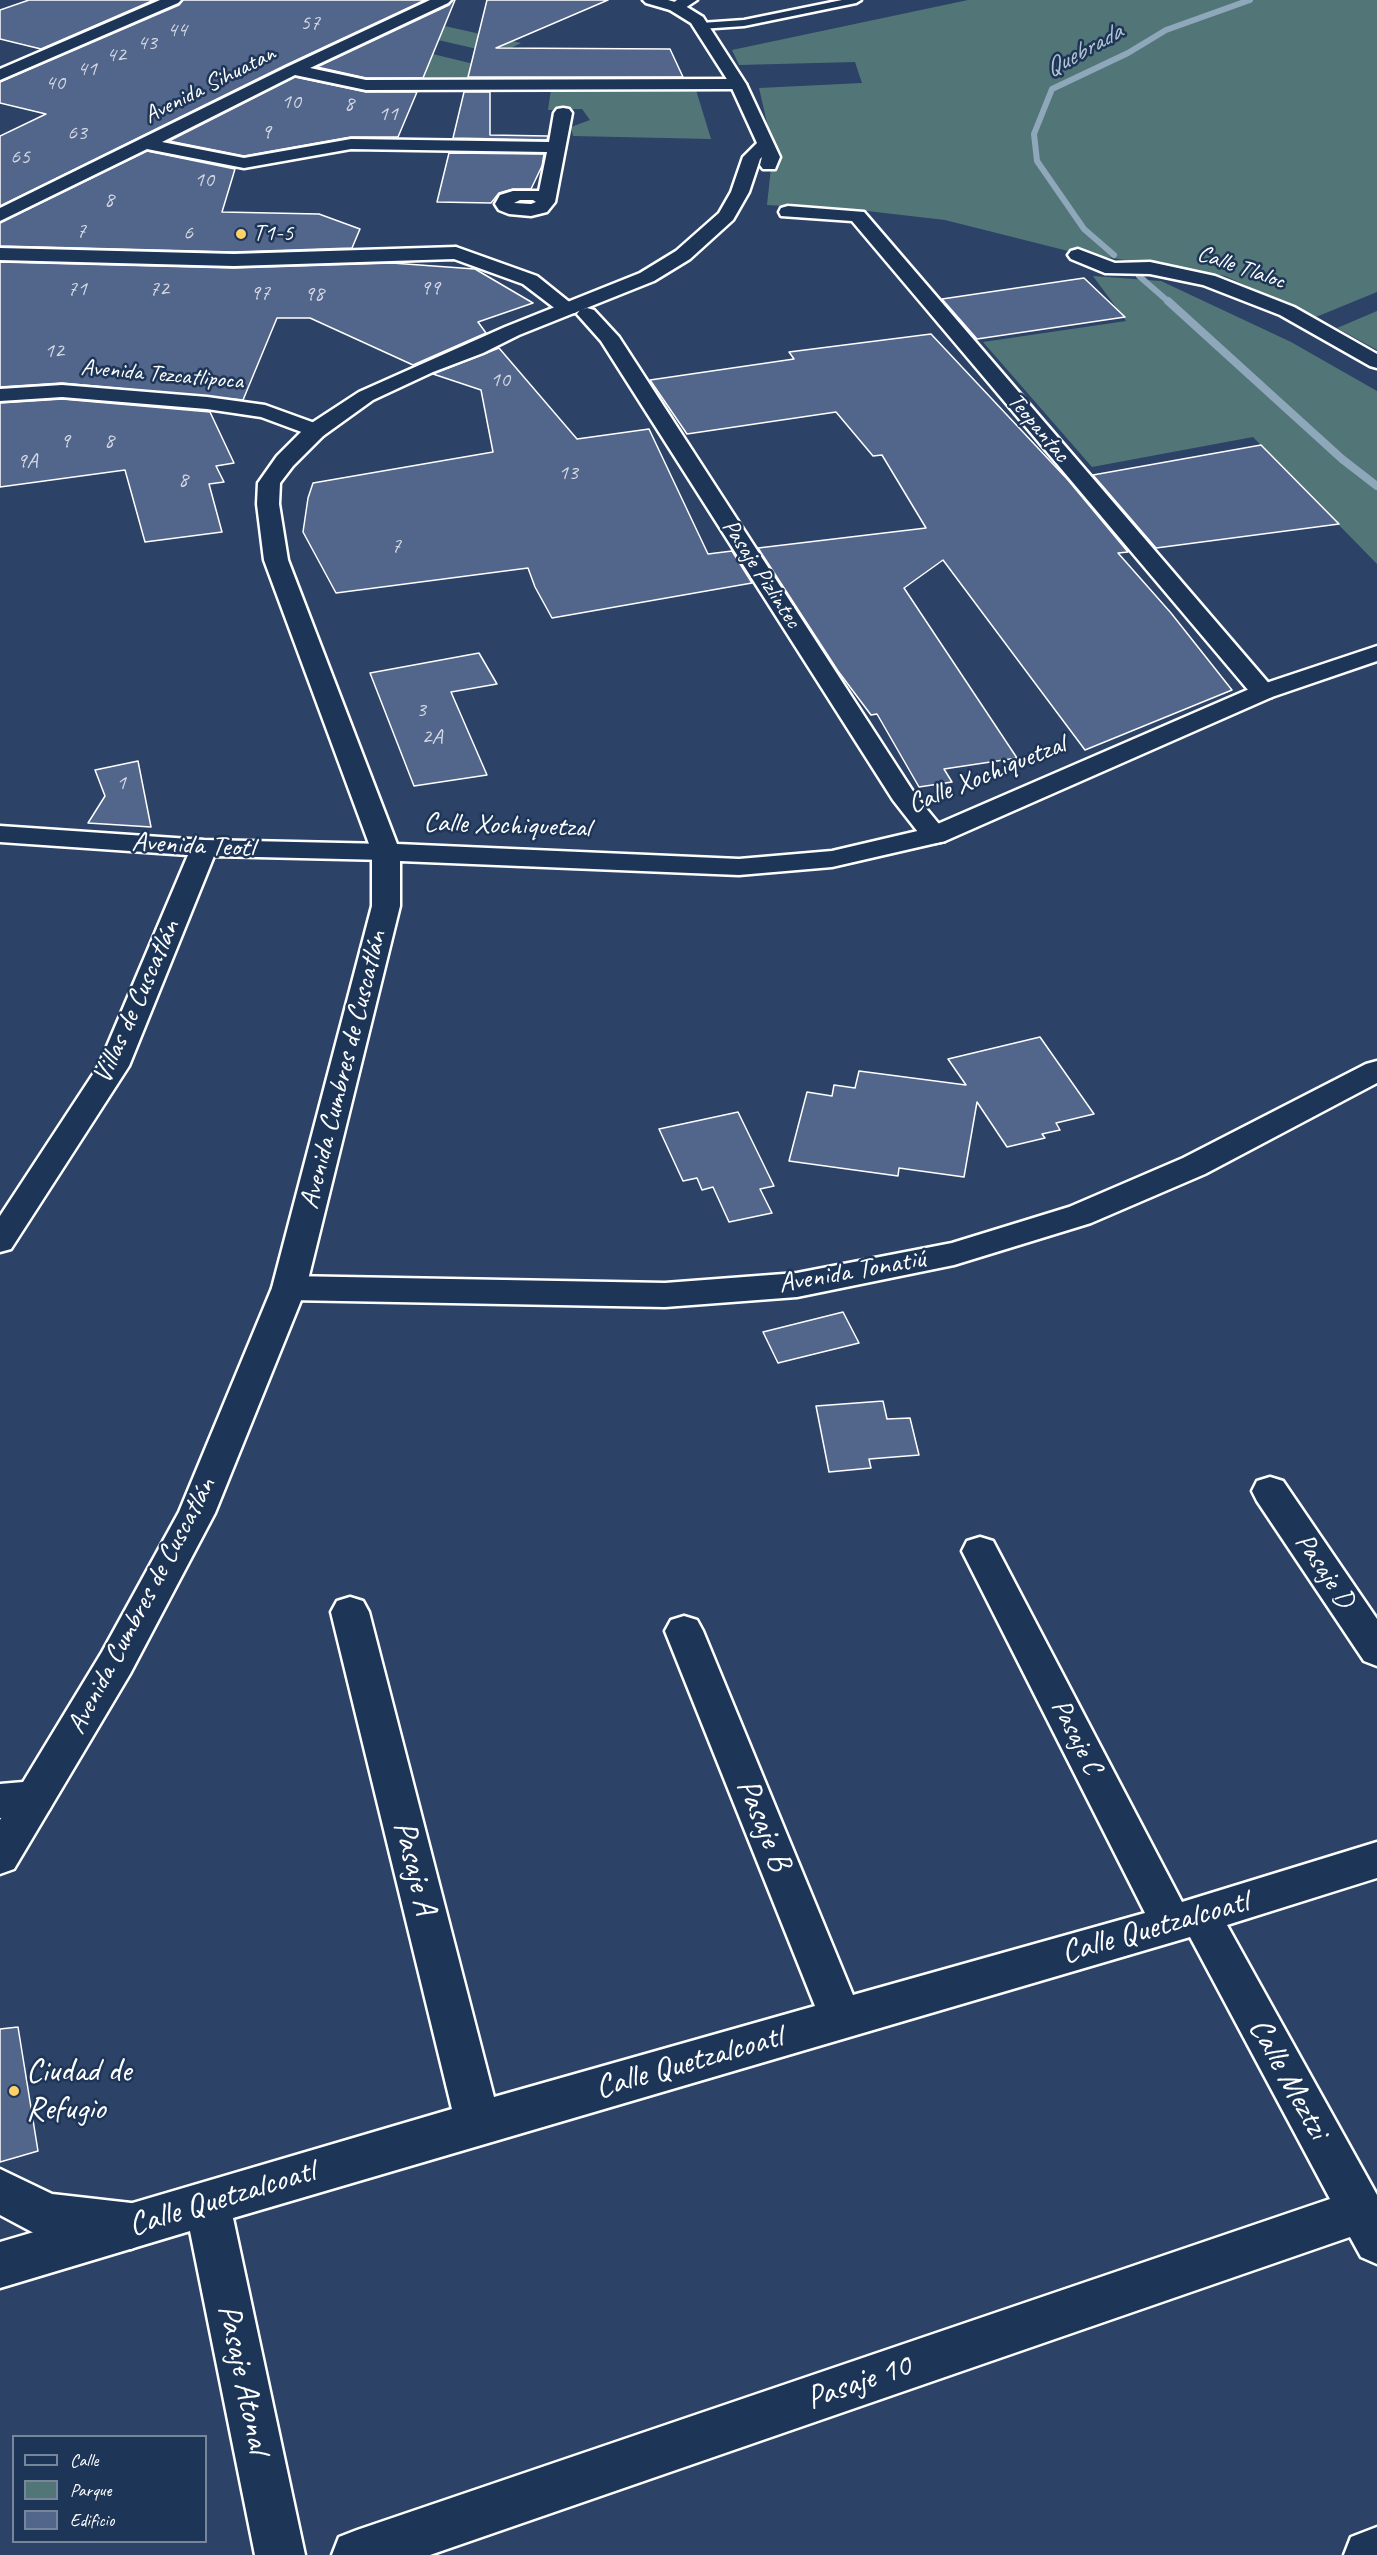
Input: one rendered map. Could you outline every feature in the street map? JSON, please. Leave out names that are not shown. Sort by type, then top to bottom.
[{"type":"street","points":[[0,75],[173,0]]},
{"type":"street","name":"Avenida Sihuatan","points":[[0,215],[148,144],[293,70],[443,0]]},
{"type":"street","name":"Avenida Cumbres de Cuscatlán","points":[[577,311],[666,279],[703,258],[745,218],[761,190],[771,157],[738,84],[701,26],[682,4],[651,0]]},
{"type":"street","points":[[293,70],[366,85],[738,84]]},
{"type":"street","points":[[546,201],[563,113]]},
{"type":"street","points":[[148,144],[244,163],[351,144],[556,147]]},
{"type":"street","name":"Avenida Cumbres de Cuscatlán","points":[[0,1856],[17,1800],[117,1663],[197,1513],[289,1288],[386,906],[386,852],[276,560],[268,504],[269,483],[285,461],[315,432],[366,396],[426,368],[476,349],[519,339],[646,277],[683,255],[726,216],[740,192],[752,157],[766,144]]},
{"type":"street","name":"Teopantac","points":[[788,212],[857,216],[1263,692]]},
{"type":"street","name":"Pasaje Pizlintec","points":[[0,254],[234,260],[456,253],[530,280],[577,311],[609,337],[906,800],[935,835]]},
{"type":"street","name":"Calle Tlaloc","points":[[1078,255],[1112,268],[1150,268],[1208,280],[1287,311],[1377,362]]},
{"type":"street","name":"Avenida Tezcatlipoca","points":[[0,396],[62,391],[207,403],[265,411],[315,432]]},
{"type":"street","name":"Calle Xochiquetzal","points":[[386,852],[739,867],[832,859],[935,835],[1263,692],[1377,653]]},
{"type":"street","name":"Avenida Teotl","points":[[0,834],[204,848],[386,852]]},
{"type":"street","name":"Villas de Cuscatlán","points":[[0,1240],[114,1066],[204,848]]},
{"type":"street","name":"Avenida Tonatiú","points":[[289,1288],[665,1295],[797,1285],[954,1254],[1080,1215],[1194,1166],[1377,1071]]},
{"type":"street","name":"Pasaje D","points":[[1270,1491],[1377,1650]]},
{"type":"street","name":"Pasaje C","points":[[980,1551],[1186,1920]]},
{"type":"street","name":"Pasaje A","points":[[350,1612],[478,2123]]},
{"type":"street","name":"Pasaje B","points":[[684,1631],[841,2018]]},
{"type":"street","name":"Calle Quetzalcoatl","points":[[0,2265],[478,2123],[1186,1920],[1377,1860]]},
{"type":"street","name":"Calle Meztzi","points":[[1186,1920],[1369,2226]]},
{"type":"street","points":[[0,2191],[48,2216],[131,2226]]},
{"type":"street","name":"Pasaje Atonal","points":[[207,2203],[280,2555]]},
{"type":"street","name":"Pasaje 10","points":[[357,2555],[1369,2226]]},
{"type":"street","points":[[1369,2555],[1377,2552]]},
{"type":"lane","points":[[701,26],[744,23],[856,0]]},
{"type":"green space","points":[[968,0],[1377,0],[1377,292],[1316,317],[1225,276],[1068,251],[945,220],[867,211],[767,205],[773,149],[759,88],[862,83],[855,62],[739,65],[732,50]]},
{"type":"green space","points":[[413,19],[521,43],[499,54],[390,29]]},
{"type":"green space","points":[[371,39],[478,65],[469,81],[375,81],[332,72],[323,62]]},
{"type":"green space","points":[[685,88],[696,90],[711,139],[573,136],[571,127],[590,120],[582,109],[548,110],[551,89]]},
{"type":"green space","points":[[1093,276],[1161,281],[1291,342],[1377,391],[1377,564],[1253,437],[1092,467],[983,342],[1126,321]]},
{"type":"green space","points":[[1377,311],[1377,350],[1337,328]]},
{"type":"building","points":[[29,0],[154,0],[41,49],[0,39],[0,10]]},
{"type":"building","points":[[183,0],[425,0],[286,65],[0,206],[0,136],[46,114],[0,103],[0,82],[179,5]]},
{"type":"building","points":[[455,0],[423,78],[366,78],[317,67],[449,5]]},
{"type":"building","points":[[487,0],[608,0],[496,48],[670,49],[683,77],[468,77]]},
{"type":"building","points":[[295,77],[366,92],[417,92],[398,137],[351,137],[244,156],[169,141]]},
{"type":"building","points":[[464,92],[490,92],[490,135],[548,136],[547,140],[453,138]]},
{"type":"building","points":[[147,151],[235,169],[222,212],[319,214],[360,229],[352,248],[234,252],[0,246],[0,223]]},
{"type":"building","points":[[449,153],[544,154],[542,166],[531,189],[513,189],[499,193],[491,203],[437,202]]},
{"type":"building","points":[[0,262],[234,268],[392,263],[475,269],[533,303],[478,322],[486,333],[413,365],[310,318],[277,318],[243,400],[62,383],[0,387]]},
{"type":"building","points":[[1084,278],[1125,317],[977,339],[942,299]]},
{"type":"building","points":[[931,334],[1068,480],[1128,552],[1118,553],[1171,613],[1232,690],[1085,750],[943,560],[904,588],[1017,758],[944,769],[952,782],[919,787],[877,714],[871,715],[838,671],[758,548],[926,528],[882,455],[873,456],[836,412],[687,434],[650,380],[794,359],[789,352]]},
{"type":"building","points":[[499,348],[577,439],[649,429],[708,554],[732,551],[752,583],[552,618],[535,587],[528,568],[336,593],[303,532],[308,498],[313,483],[493,452],[481,390],[433,374]]},
{"type":"building","points":[[62,399],[210,412],[234,463],[216,466],[224,482],[209,484],[222,532],[145,542],[125,470],[0,487],[0,403]]},
{"type":"building","points":[[1261,445],[1339,524],[1156,548],[1093,475]]},
{"type":"building","points":[[479,653],[497,684],[451,692],[487,775],[414,786],[370,673]]},
{"type":"building","points":[[138,761],[151,827],[88,823],[105,796],[95,770]]},
{"type":"building","points":[[1040,1037],[1094,1114],[1056,1123],[1060,1130],[1042,1134],[1045,1138],[1007,1147],[977,1102],[964,1177],[899,1168],[898,1176],[789,1161],[807,1092],[832,1096],[834,1085],[855,1088],[859,1071],[966,1085],[948,1059]]},
{"type":"building","points":[[738,1112],[774,1186],[760,1189],[772,1213],[729,1222],[713,1187],[702,1190],[697,1178],[683,1181],[659,1129]]},
{"type":"building","points":[[843,1312],[859,1343],[778,1363],[763,1332]]},
{"type":"building","points":[[883,1401],[887,1419],[910,1418],[919,1455],[869,1459],[871,1468],[829,1472],[816,1406]]},
{"type":"building","name":"Ciudad de Refugio","points":[[18,2027],[38,2151],[0,2162],[0,2029]]},
{"type":"waterway","name":"Quebrada","points":[[1114,255],[1084,229],[1037,161],[1034,134],[1052,89],[1128,53],[1166,30],[1250,0]]},
{"type":"waterway","name":"Quebrada","points":[[1139,276],[1170,303]]},
{"type":"waterway","name":"Quebrada","points":[[1168,301],[1342,459],[1377,486]]},
{"type":"place","name":"T1-5","points":[[241,234]]},
{"type":"place","name":"Ciudad de Refugio","points":[[14,2091]]}]
